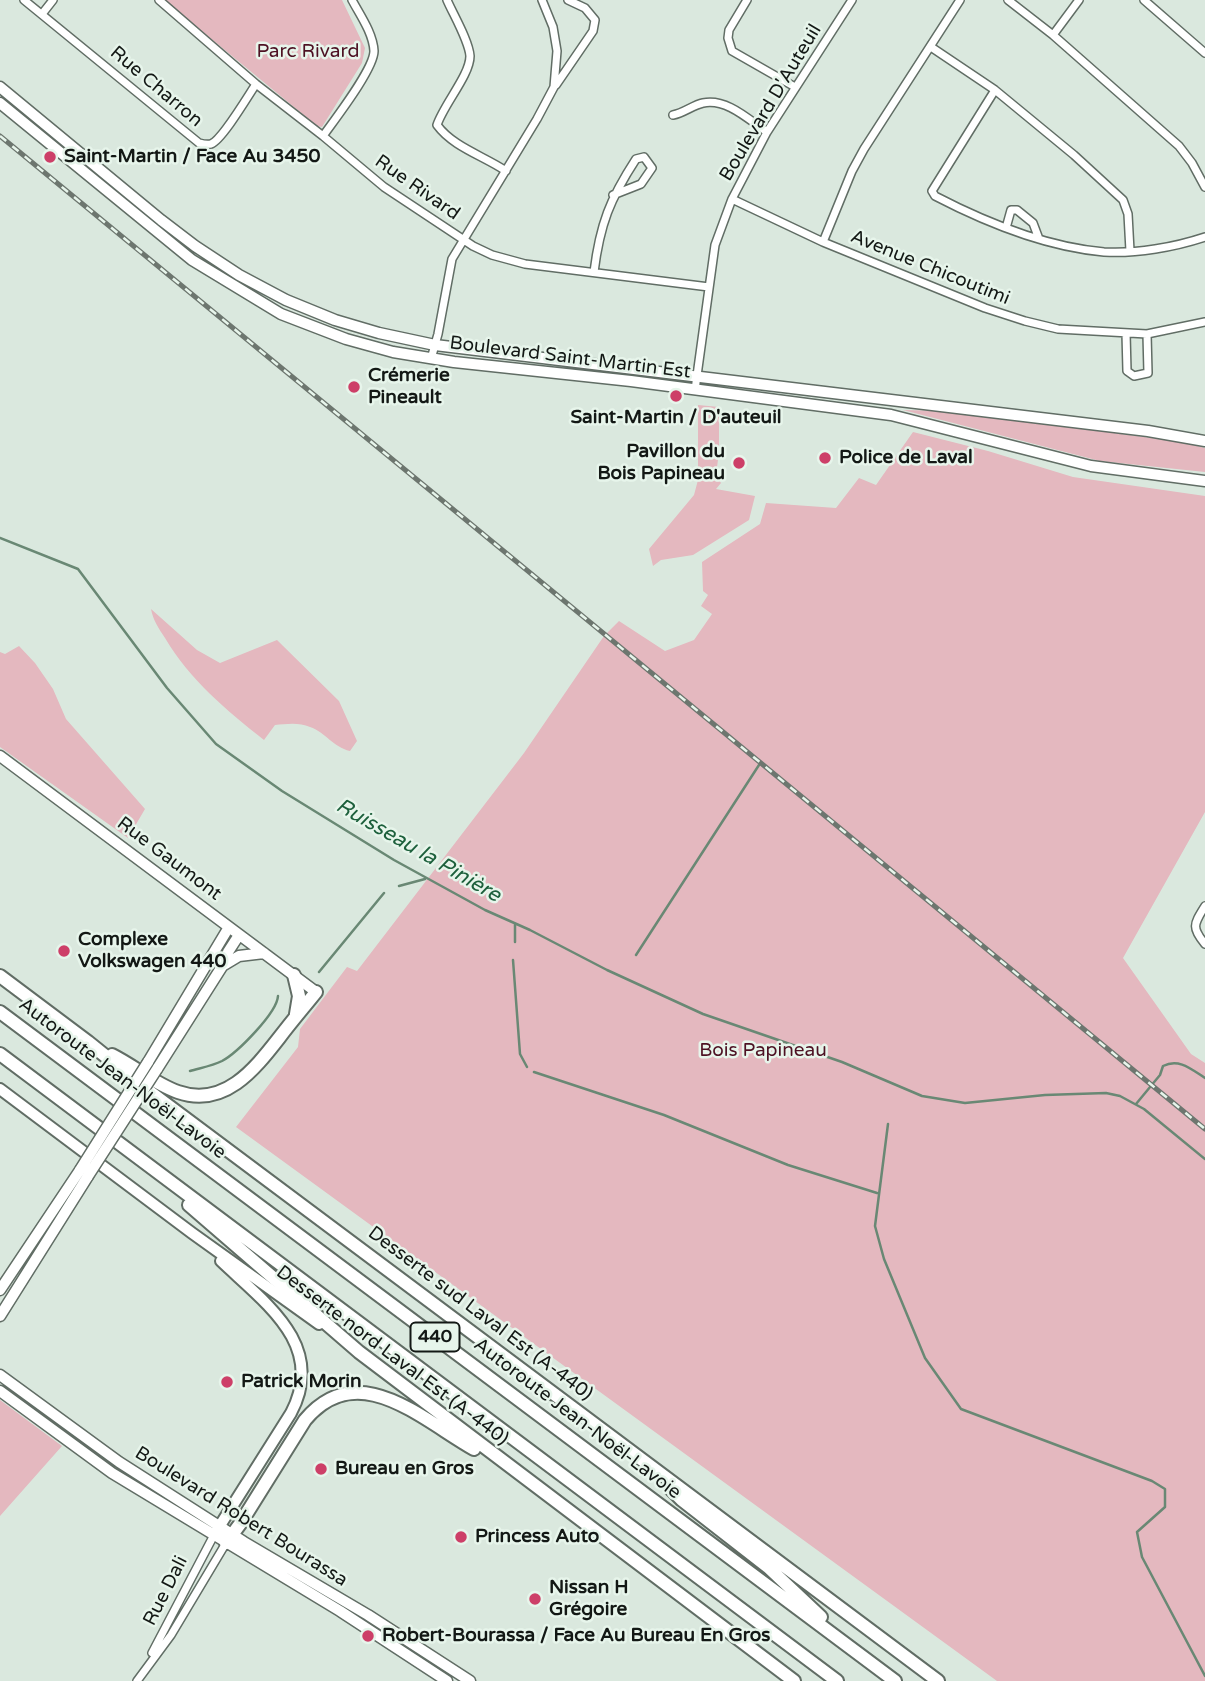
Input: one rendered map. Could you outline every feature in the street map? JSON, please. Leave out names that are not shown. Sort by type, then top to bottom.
[{"type":"highway","points":[[293,975],[299,996],[296,1017]]},
{"type":"highway","name":"Desserte sud Laval Est (A-440)","points":[[0,976],[150,1092],[938,1681]]},
{"type":"highway","points":[[88,1042],[171,1089],[184,1094],[205,1095],[224,1090],[252,1071],[316,992]]},
{"type":"highway","name":"Autoroute Jean-Noël-Lavoie","points":[[0,1012],[895,1681]]},
{"type":"highway","name":"440","points":[[0,1054],[837,1681]]},
{"type":"highway","points":[[101,1129],[359,1352]]},
{"type":"highway","name":"Desserte nord Laval Est (A-440)","points":[[359,1352],[794,1681]]},
{"type":"highway","points":[[223,1535],[305,1420],[328,1399],[344,1393],[366,1392],[387,1399],[512,1470]]},
{"type":"highway","points":[[643,1460],[682,1500],[768,1567],[870,1663]]},
{"type":"main road","name":"Boulevard Saint-Martin Est","points":[[0,87],[161,220],[214,259],[286,300],[335,320],[379,333],[435,345],[1147,431],[1205,441]]},
{"type":"main road","name":"Boulevard Saint-Martin Est","points":[[0,103],[161,237],[217,277],[281,314],[375,347],[431,359],[835,407],[912,419],[1091,466],[1205,481]]},
{"type":"main road","points":[[767,384],[770,399]]},
{"type":"main road","points":[[835,407],[836,395]]},
{"type":"main road","name":"Rue Gaumont","points":[[0,755],[316,992]]},
{"type":"main road","points":[[152,1066],[229,927]]},
{"type":"main road","points":[[0,1316],[84,1173],[152,1066],[223,965],[239,935]]},
{"type":"main road","points":[[223,965],[239,956],[264,953]]},
{"type":"main road","name":"Desserte nord Laval Est (A-440)","points":[[0,1089],[192,1233],[359,1352]]},
{"type":"main road","points":[[0,1290],[84,1173]]},
{"type":"main road","points":[[192,1233],[282,1321],[296,1345],[302,1369],[300,1391],[292,1413],[223,1535]]},
{"type":"main road","name":"Boulevard Robert Bourassa","points":[[0,1375],[223,1535],[447,1681]]},
{"type":"main road","name":"Boulevard Robert Bourassa","points":[[0,1391],[112,1473],[368,1615],[470,1681]]},
{"type":"street","name":"Rue Charron","points":[[24,0],[199,144],[214,143],[256,84]]},
{"type":"street","points":[[42,14],[53,0]]},
{"type":"street","name":"Rue Rivard","points":[[159,0],[256,84],[383,187],[463,240],[492,255],[515,262],[709,287]]},
{"type":"street","points":[[323,136],[371,66],[374,52],[370,35],[352,0]]},
{"type":"street","points":[[447,0],[470,53],[469,65],[437,125],[455,141],[506,170]]},
{"type":"street","points":[[541,0],[553,27],[557,51],[554,87]]},
{"type":"street","points":[[431,359],[450,265],[554,87],[593,31],[596,20],[585,8],[568,0]]},
{"type":"street","points":[[747,0],[729,30],[727,38],[732,51],[795,87]]},
{"type":"street","name":"Boulevard D'Auteuil","points":[[695,390],[715,245],[732,199],[767,132],[852,0]]},
{"type":"street","points":[[823,242],[852,171],[864,149],[960,0]]},
{"type":"street","points":[[1008,0],[1053,35],[1179,146],[1205,187]]},
{"type":"street","points":[[1053,35],[1079,0]]},
{"type":"street","points":[[1146,1],[1205,53]]},
{"type":"street","points":[[932,47],[995,90],[1074,155],[1123,200],[1128,215],[1130,251]]},
{"type":"street","points":[[995,90],[932,191],[935,196],[1006,228],[1039,239],[1103,252],[1188,243],[1205,237]]},
{"type":"street","points":[[673,116],[702,103],[716,102],[732,108],[767,132]]},
{"type":"street","points":[[594,272],[598,237],[613,195],[636,159],[644,157],[652,168],[641,184],[613,195]]},
{"type":"street","name":"Avenue Chicoutimi","points":[[732,199],[823,242],[985,308],[1025,321],[1058,329],[1147,334],[1205,323]]},
{"type":"street","points":[[1006,228],[1011,211],[1017,210],[1033,223],[1039,239]]},
{"type":"street","points":[[1126,333],[1127,371],[1133,376],[1148,373],[1147,334]]},
{"type":"street","points":[[1205,906],[1195,922],[1196,933],[1205,944]]},
{"type":"street","name":"Rue Dali","points":[[148,1664],[162,1630],[223,1535]]},
{"type":"street","name":"Rue Dali","points":[[137,1681],[171,1635],[223,1535]]},
{"type":"green space","name":"Parc Rivard","points":[[164,0],[342,0],[365,48],[362,63],[322,127],[317,126]]},
{"type":"green space","points":[[698,405],[719,407],[716,475],[721,483],[716,489],[755,496],[749,520],[693,555],[661,560],[653,566],[649,549],[694,495],[698,480]]},
{"type":"green space","points":[[903,410],[948,411],[1182,442],[1205,448],[1205,472],[1100,461]]},
{"type":"green space","name":"Bois Papineau","points":[[913,432],[1073,477],[1205,496],[1205,812],[1123,958],[1191,1054],[1205,1063],[1205,1681],[997,1681],[236,1127],[298,1047],[300,1029],[347,967],[357,971],[524,753],[604,636],[619,621],[665,651],[694,640],[712,614],[701,606],[708,595],[703,591],[702,562],[760,524],[766,503],[836,508],[859,478],[876,485]]},
{"type":"green space","points":[[151,609],[197,650],[220,663],[277,640],[339,701],[357,741],[350,751],[315,729],[292,724],[275,725],[264,740],[197,681],[158,628]]},
{"type":"green space","points":[[19,646],[53,689],[66,719],[145,809],[128,838],[0,747],[0,652],[5,654]]},
{"type":"green space","points":[[0,1400],[62,1446],[0,1516]]},
{"type":"waterway","name":"Ruisseau la Pinière","points":[[0,538],[78,569],[167,688],[216,744],[282,791],[394,860],[485,910],[703,1014],[842,1062],[922,1096],[965,1103],[1045,1095],[1106,1093],[1120,1096],[1144,1109],[1205,1159]]},
{"type":"waterway","points":[[636,955],[759,765]]},
{"type":"waterway","points":[[399,886],[425,879]]},
{"type":"waterway","points":[[319,972],[384,893]]},
{"type":"waterway","points":[[515,924],[515,942]]},
{"type":"waterway","points":[[513,960],[520,1054],[527,1067]]},
{"type":"waterway","points":[[190,1071],[229,1057],[264,1022],[278,996]]},
{"type":"waterway","points":[[1136,1104],[1160,1075],[1163,1066],[1180,1064],[1205,1078]]},
{"type":"waterway","points":[[534,1072],[664,1115],[788,1165],[877,1193]]},
{"type":"waterway","points":[[888,1124],[875,1226],[884,1259],[925,1358],[961,1409],[1152,1481],[1165,1489],[1165,1507],[1137,1532],[1142,1557],[1205,1676]]},
{"type":"railway","points":[[0,136],[1205,1129]]},
{"type":"place","name":"Saint-Martin / Face Au 3450","points":[[50,157]]},
{"type":"place","name":"Crémerie Pineault","points":[[354,387]]},
{"type":"place","name":"Saint-Martin / D'auteuil","points":[[676,396]]},
{"type":"place","name":"Police de Laval","points":[[825,458]]},
{"type":"place","name":"Pavillon du Bois Papineau","points":[[739,463]]},
{"type":"place","name":"Complexe Volkswagen 440","points":[[64,951]]},
{"type":"place","name":"Patrick Morin","points":[[227,1382]]},
{"type":"place","name":"Bureau en Gros","points":[[321,1469]]},
{"type":"place","name":"Princess Auto","points":[[461,1537]]},
{"type":"place","name":"Nissan H Grégoire","points":[[535,1599]]},
{"type":"place","name":"Robert-Bourassa / Face Au Bureau En Gros","points":[[368,1636]]}]
